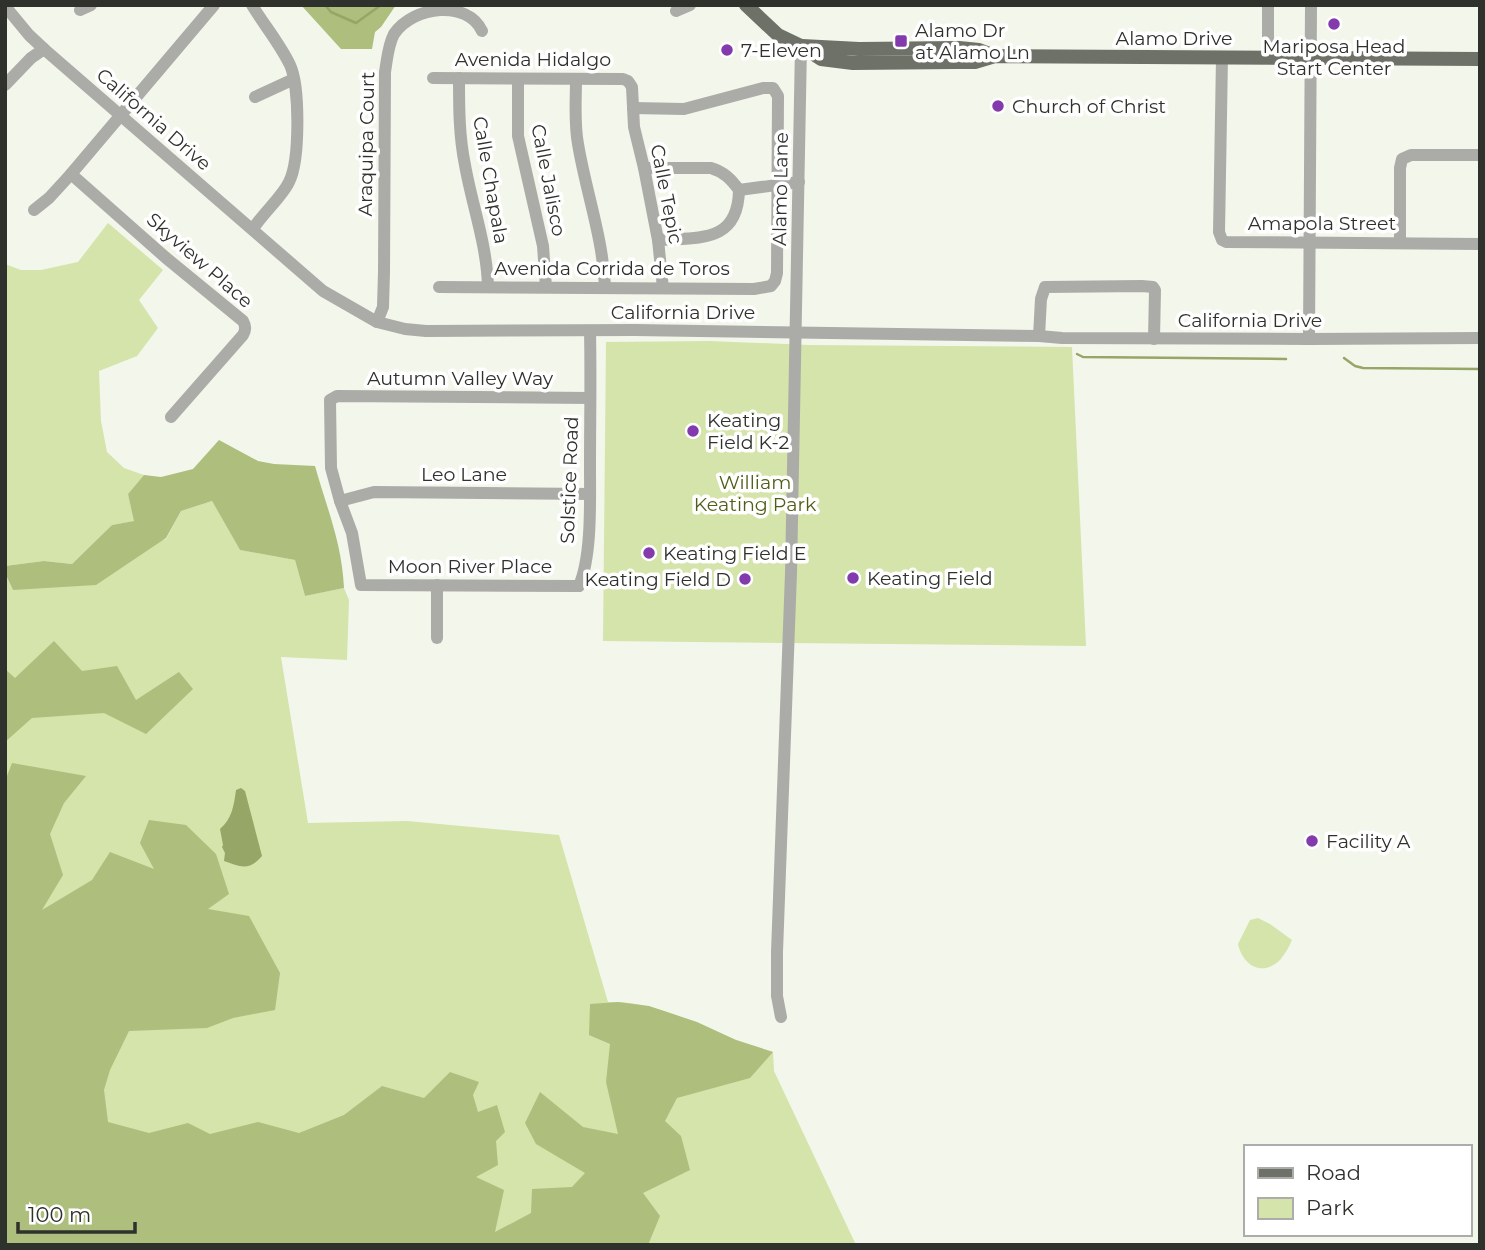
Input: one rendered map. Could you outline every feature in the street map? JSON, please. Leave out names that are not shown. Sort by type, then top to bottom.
[{"type":"main road","name":"Alamo Drive","points":[[746,5],[778,34],[821,59],[853,63],[975,62],[995,56],[1480,59]]},
{"type":"main road","name":"Alamo Drive","points":[[801,46],[978,50],[995,56]]},
{"type":"main road","points":[[884,63],[900,57],[959,55],[978,50]]},
{"type":"street","points":[[34,210],[71,174],[214,5]]},
{"type":"street","points":[[252,5],[291,67],[296,97],[297,149],[289,184],[253,229]]},
{"type":"street","name":"Araquipa Court","points":[[377,322],[383,307],[385,72],[393,36],[416,14],[429,7],[443,5],[467,10],[475,16],[482,31]]},
{"type":"street","points":[[676,11],[690,5]]},
{"type":"street","points":[[1268,5],[1268,58]]},
{"type":"street","points":[[1309,340],[1311,5]]},
{"type":"street","name":"California Drive","points":[[5,6],[29,35],[323,291],[377,322],[391,327],[426,331],[635,330],[1062,338],[1480,338]]},
{"type":"street","name":"Alamo Lane","points":[[781,1017],[777,996],[777,952],[791,573],[801,46]]},
{"type":"street","points":[[5,85],[44,48]]},
{"type":"street","name":"Amapola Street","points":[[1222,58],[1221,239],[1226,242],[1480,244]]},
{"type":"street","name":"Avenida Hidalgo","points":[[433,78],[623,79],[632,87],[633,108]]},
{"type":"street","name":"Calle Chapala","points":[[459,78],[461,141],[479,226],[488,287]]},
{"type":"street","points":[[255,97],[294,79]]},
{"type":"street","name":"Calle Jalisco","points":[[518,79],[519,136],[543,246],[547,288]]},
{"type":"street","points":[[576,79],[578,143],[598,232],[605,288]]},
{"type":"street","points":[[633,108],[684,109],[763,88],[773,88],[778,96],[777,185]]},
{"type":"street","name":"Calle Tepic","points":[[633,108],[634,127],[658,240],[663,288]]},
{"type":"street","points":[[1400,243],[1402,159],[1411,155],[1480,155]]},
{"type":"street","points":[[644,169],[711,168],[729,177],[738,190],[737,211],[726,227],[717,233],[707,237],[658,240]]},
{"type":"street","name":"Skyview Place","points":[[71,174],[245,325],[243,335],[171,417]]},
{"type":"street","points":[[738,190],[799,182]]},
{"type":"street","name":"Avenida Corrida de Toros","points":[[439,287],[771,286],[777,273],[777,185]]},
{"type":"street","points":[[1039,336],[1041,299],[1045,287],[1142,286],[1153,287],[1155,290],[1154,338]]},
{"type":"street","name":"Solstice Road","points":[[579,586],[584,572],[590,494],[590,331]]},
{"type":"street","name":"Autumn Valley Way","points":[[340,501],[331,468],[330,400],[337,396],[590,398]]},
{"type":"street","name":"Leo Lane","points":[[340,501],[374,492],[590,494]]},
{"type":"street","name":"Moon River Place","points":[[340,501],[352,533],[361,585],[579,586]]},
{"type":"street","points":[[436,638],[437,585]]},
{"type":"green space","points":[[108,223],[163,270],[139,300],[158,328],[137,356],[99,371],[101,421],[107,452],[124,468],[144,475],[128,494],[135,521],[112,525],[72,564],[44,561],[5,566],[5,264],[21,270],[41,270],[78,262]]},
{"type":"green space","name":"William Keating Park","points":[[709,341],[809,345],[1072,347],[1086,646],[603,641],[606,342]]},
{"type":"green space","points":[[212,501],[240,550],[295,560],[305,596],[344,588],[349,600],[347,660],[281,657],[308,823],[407,821],[559,835],[608,1002],[625,1002],[658,1009],[773,1052],[774,1071],[856,1245],[5,1245],[5,573],[13,590],[166,539],[181,511]]},
{"type":"green space","points":[[1258,918],[1292,940],[1280,960],[1267,968],[1254,967],[1249,963],[1238,944],[1250,920]]},
{"type":"shaded area","points":[[301,5],[396,5],[375,32],[372,49],[341,49]]},
{"type":"shaded area","points":[[219,440],[258,461],[315,466],[337,541],[344,588],[305,596],[295,560],[240,550],[212,501],[181,511],[166,538],[96,585],[13,590],[5,573],[5,566],[44,561],[72,564],[112,525],[134,521],[128,494],[144,475],[161,477],[193,469]]},
{"type":"shaded area","points":[[54,641],[82,671],[117,666],[136,700],[179,672],[193,689],[146,734],[104,713],[32,718],[5,742],[5,669],[15,678]]},
{"type":"shaded area","points":[[12,763],[86,776],[64,803],[50,834],[63,875],[42,910],[92,880],[110,852],[154,869],[140,843],[149,820],[186,825],[216,854],[229,894],[208,909],[249,916],[280,973],[275,1010],[233,1018],[207,1028],[129,1031],[110,1070],[104,1090],[108,1122],[149,1133],[188,1123],[210,1134],[258,1122],[299,1133],[344,1115],[382,1086],[424,1098],[450,1072],[479,1082],[473,1095],[478,1112],[497,1105],[505,1132],[496,1141],[498,1165],[476,1177],[504,1190],[495,1232],[531,1213],[532,1189],[572,1187],[585,1173],[536,1144],[525,1123],[540,1092],[583,1127],[618,1134],[606,1082],[610,1044],[589,1035],[590,1004],[618,1002],[649,1006],[773,1052],[750,1078],[677,1098],[665,1121],[681,1136],[690,1170],[643,1193],[660,1216],[648,1245],[5,1245],[5,781]]},
{"type":"shaded area","points":[[241,788],[245,791],[262,856],[249,866],[224,861],[220,829],[230,816],[236,790]]},
{"type":"waterway","points":[[325,5],[331,12],[356,23],[381,5]]},
{"type":"waterway","points":[[1077,354],[1083,357],[1286,359]]},
{"type":"waterway","points":[[1344,358],[1363,368],[1480,369]]},
{"type":"place","name":"Mariposa Head Start Center","points":[[1334,24]]},
{"type":"place","name":"Alamo Dr at Alamo Ln","points":[[901,41]]},
{"type":"place","name":"7-Eleven","points":[[727,50]]},
{"type":"place","name":"Church of Christ","points":[[998,106]]},
{"type":"place","name":"Keating Field K-2","points":[[693,431]]},
{"type":"place","name":"Keating Field E","points":[[649,553]]},
{"type":"place","name":"Keating Field","points":[[853,578]]},
{"type":"place","name":"Keating Field D","points":[[745,579]]},
{"type":"place","name":"Facility A","points":[[1312,841]]}]
